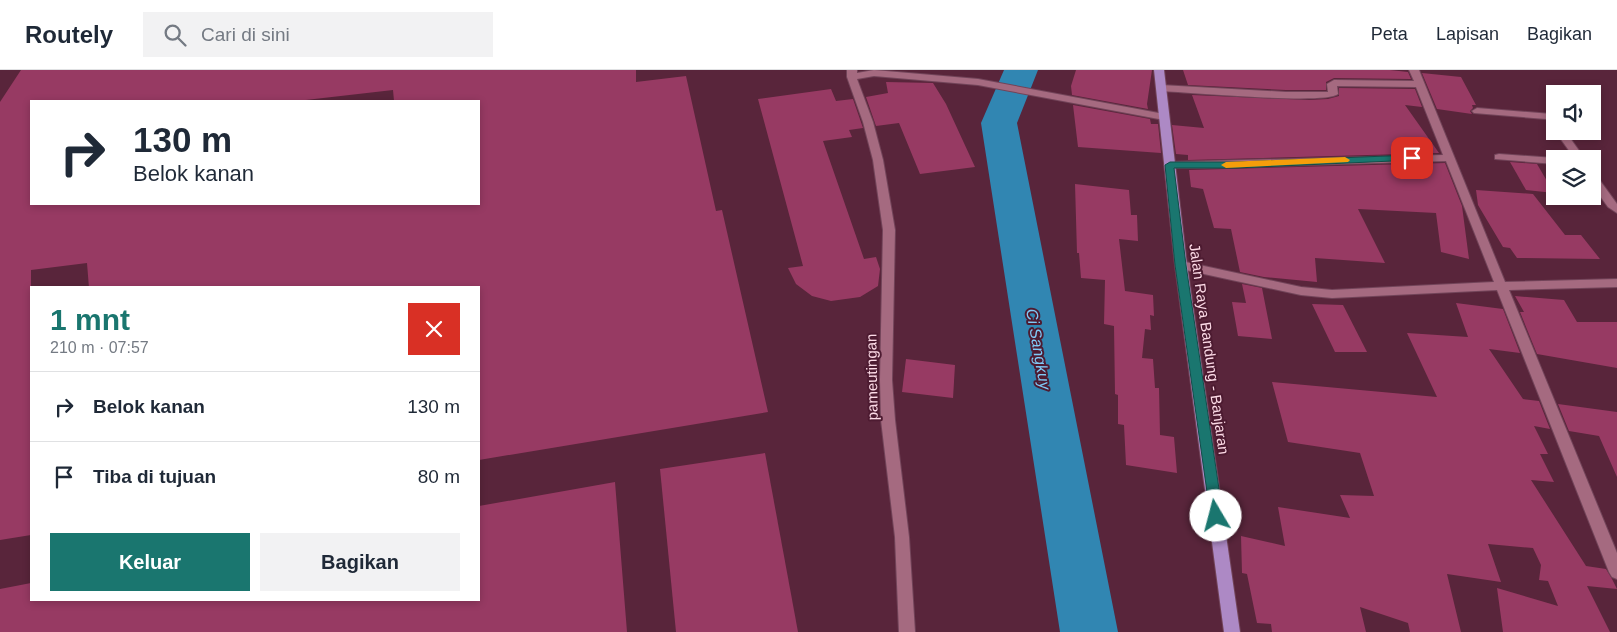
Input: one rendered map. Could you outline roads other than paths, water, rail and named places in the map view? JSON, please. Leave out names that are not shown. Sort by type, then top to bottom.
[{"type":"main road","name":"Jalan Raya Bandung - Banjaran","points":[[1159,70],[1181,265],[1232,632]]},
{"type":"street","points":[[1414,70],[1418,84],[1450,158],[1617,572]]},
{"type":"street","points":[[852,73],[874,73],[978,82],[1164,117]]},
{"type":"street","name":"pameutingan","points":[[852,73],[878,160],[889,230],[886,380],[888,420],[902,537],[907,632]]},
{"type":"street","points":[[1161,88],[1286,95],[1330,95],[1333,94],[1332,84],[1334,83],[1418,84]]},
{"type":"street","points":[[1477,111],[1546,116]]},
{"type":"street","points":[[1498,156],[1546,160]]},
{"type":"street","points":[[1170,165],[1236,165],[1392,158],[1450,158]]},
{"type":"street","points":[[1601,190],[1612,205],[1617,208]]},
{"type":"street","points":[[1181,265],[1301,292],[1332,294],[1617,283]]},
{"type":"waterway","name":"Ci Sangkuy","points":[[1021,70],[999,123],[1089,632]]}]
